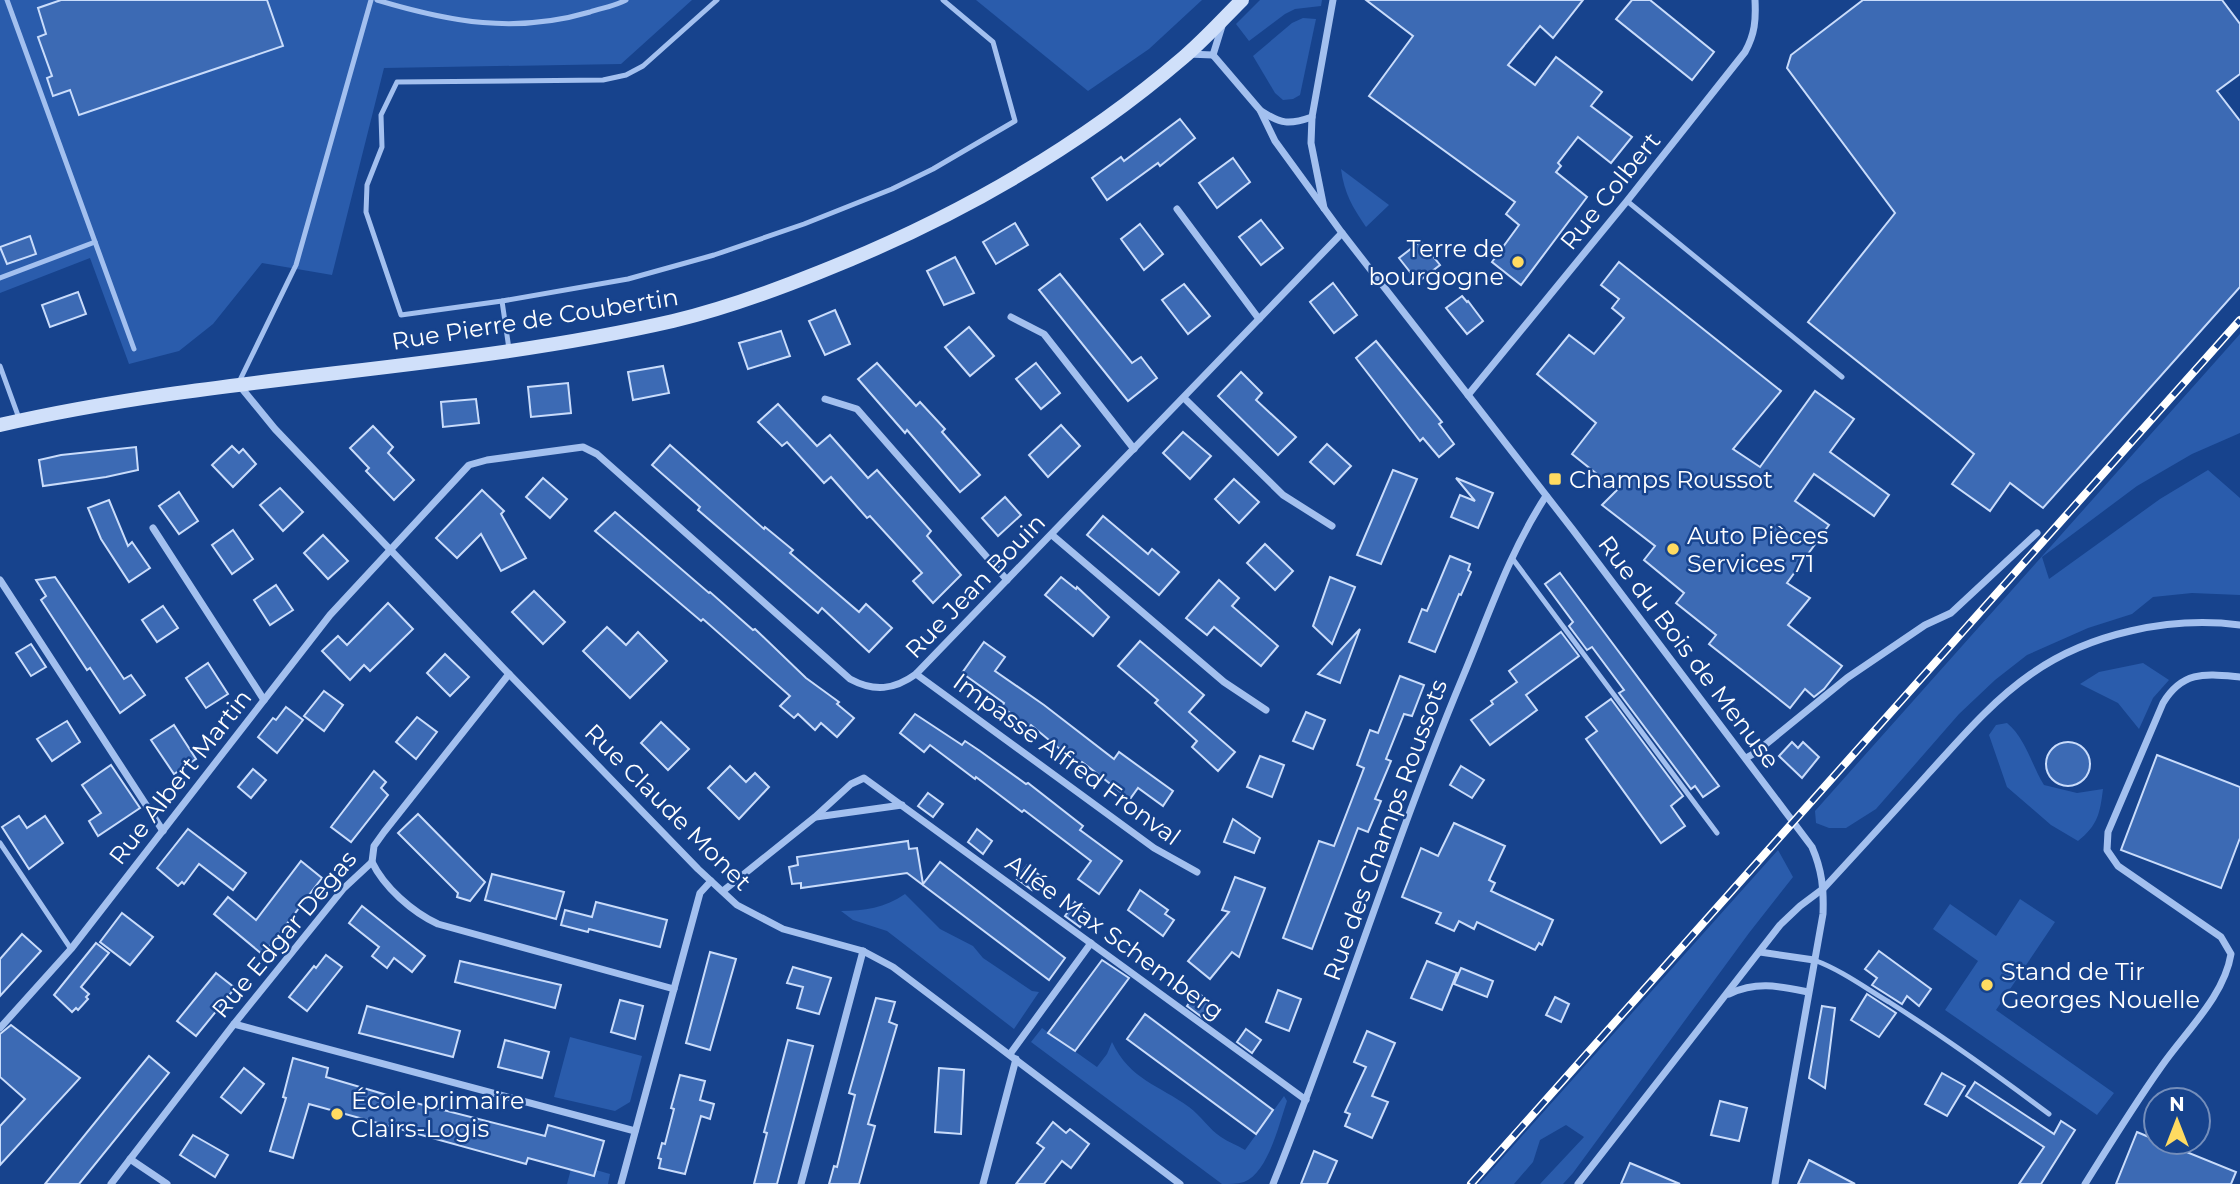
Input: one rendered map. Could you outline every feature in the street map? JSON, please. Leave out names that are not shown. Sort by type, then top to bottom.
[{"type":"main road","name":"Rue Pierre de Coubertin","points":[[0,425],[125,400],[597,336],[676,320],[775,290],[896,241],[1007,183],[1124,103],[1187,54],[1242,0]]},
{"type":"street","name":"Rue du Bois de Menuse","points":[[1324,209],[1311,143],[1312,117],[1333,0]]},
{"type":"street","name":"Rue Colbert","points":[[1468,395],[1745,52],[1753,39],[1755,0]]},
{"type":"street","points":[[1187,54],[1213,55],[1225,17]]},
{"type":"street","name":"Rue du Bois de Menuse","points":[[1213,55],[1260,110],[1275,141],[1342,233],[1546,496],[1812,847],[1820,866],[1824,888],[1823,914],[1775,1184]]},
{"type":"street","name":"Rue du Bois de Menuse","points":[[1260,110],[1283,122],[1295,123],[1312,117]]},
{"type":"street","points":[[1177,209],[1259,319]]},
{"type":"street","name":"Rue Jean Bouin","points":[[391,551],[469,465],[487,460],[583,447],[597,454],[850,679],[863,686],[876,688],[904,683],[916,674],[1052,535],[1342,233]]},
{"type":"street","points":[[1011,317],[1044,334],[1134,449]]},
{"type":"street","name":"Rue Claude Monet","points":[[238,384],[275,429],[391,551],[737,905],[783,929],[863,951],[893,967],[1180,1184]]},
{"type":"street","points":[[825,398],[857,409],[1007,580]]},
{"type":"street","points":[[1184,398],[1283,495],[1332,526]]},
{"type":"street","name":"Rue des Champs Roussots","points":[[1273,1184],[1306,1100],[1415,795],[1512,558],[1527,524],[1546,496]]},
{"type":"street","points":[[153,528],[264,701]]},
{"type":"street","points":[[1746,758],[1847,678],[1925,625],[1951,612],[2037,533]]},
{"type":"street","points":[[1052,535],[1224,682],[1266,710]]},
{"type":"street","name":"Rue Albert Martin","points":[[0,1028],[72,949],[330,615],[391,551]]},
{"type":"street","points":[[0,580],[163,831]]},
{"type":"street","points":[[1578,1184],[1780,925],[1824,888],[1997,701],[2032,673],[2063,656],[2103,640],[2135,630],[2200,623],[2240,625]]},
{"type":"street","name":"Rue Edgar Degas","points":[[111,1184],[234,1024],[343,889],[372,862],[374,846],[384,832],[509,674]]},
{"type":"street","name":"Impasse Alfred Fronval","points":[[916,674],[1154,848],[1197,872]]},
{"type":"street","points":[[2085,1184],[2148,1086],[2222,982],[2231,954],[2221,937],[2118,866],[2107,850],[2108,832],[2171,690],[2193,676],[2240,677]]},
{"type":"street","name":"Allée Max Schemberg","points":[[723,891],[815,817],[850,784],[864,778],[1306,1100]]},
{"type":"street","points":[[815,817],[902,805]]},
{"type":"street","points":[[372,862],[379,876],[423,918],[438,925],[674,989]]},
{"type":"street","points":[[621,1184],[700,892],[711,881]]},
{"type":"street","points":[[983,1184],[1013,1057],[1091,943]]},
{"type":"street","points":[[801,1184],[863,951]]},
{"type":"street","points":[[1760,952],[1814,960]]},
{"type":"street","points":[[1728,994],[1745,986],[1761,985],[1808,992]]},
{"type":"street","points":[[234,1024],[635,1131]]},
{"type":"street","points":[[130,1159],[167,1184]]},
{"type":"lane","points":[[8,0],[134,349]]},
{"type":"lane","points":[[238,384],[296,265],[371,0]]},
{"type":"lane","points":[[377,0],[422,14],[468,22],[517,26],[567,19],[626,0]]},
{"type":"lane","points":[[718,0],[643,66],[626,75],[603,80],[397,82],[381,115],[382,147],[367,185],[366,212],[401,315],[628,279],[758,240],[892,189],[963,152],[1015,121],[993,42],[943,0]]},
{"type":"lane","points":[[1627,201],[1842,377]]},
{"type":"lane","points":[[0,278],[95,242]]},
{"type":"lane","points":[[502,301],[509,349]]},
{"type":"lane","points":[[0,366],[20,421]]},
{"type":"lane","points":[[1512,558],[1717,833]]},
{"type":"lane","points":[[0,843],[72,949]]},
{"type":"lane","points":[[1814,960],[1838,970],[1923,1024],[2049,1114]]},
{"type":"shaded area","points":[[0,0],[692,0],[621,64],[384,68],[332,275],[262,263],[213,324],[179,351],[129,364],[90,258],[0,293]]},
{"type":"shaded area","points":[[976,0],[1202,0],[1149,49],[1088,91]]},
{"type":"shaded area","points":[[1260,0],[1322,0],[1321,6],[1295,9],[1285,14],[1249,41],[1236,24]]},
{"type":"shaded area","points":[[1303,18],[1316,19],[1300,95],[1283,100],[1275,93],[1253,56],[1292,23]]},
{"type":"shaded area","points":[[1341,169],[1389,205],[1366,227],[1350,200]]},
{"type":"shaded area","points":[[2240,334],[2240,433],[2192,454],[2137,486],[2042,557],[2049,579],[2160,499],[2208,470],[2240,498],[2240,595],[2192,593],[2153,597],[2132,614],[2088,628],[2027,655],[1959,714],[1876,809],[1846,828],[1829,828],[1816,823],[1815,811]]},
{"type":"shaded area","points":[[2143,663],[2169,680],[2153,698],[2139,729],[2118,703],[2080,684],[2099,672]]},
{"type":"shaded area","points":[[2007,723],[2024,744],[2044,785],[2077,793],[2103,789],[2097,818],[2090,830],[2078,841],[2051,825],[2007,787],[1989,735],[1996,725]]},
{"type":"shaded area","points":[[1778,850],[1793,877],[1573,1173],[1563,1184],[1540,1184],[1584,1137],[1566,1125],[1540,1140],[1533,1162],[1514,1184],[1479,1184]]},
{"type":"shaded area","points":[[905,894],[940,929],[973,946],[983,958],[1032,991],[1039,992],[1014,1029],[887,931],[853,920],[841,911],[874,908]]},
{"type":"shaded area","name":"Stand de Tir Georges Nouelle","points":[[2020,899],[2055,922],[1996,1010],[2114,1093],[2097,1115],[1945,1010],[1978,961],[1933,929],[1950,904],[1996,936]]},
{"type":"shaded area","points":[[1042,1028],[1097,1067],[1112,1042],[1119,1055],[1136,1073],[1189,1107],[1221,1137],[1245,1150],[1284,1096],[1287,1101],[1260,1169],[1244,1182],[1222,1184],[1031,1042]]},
{"type":"shaded area","points":[[570,1037],[642,1056],[630,1102],[615,1111],[554,1097]]},
{"type":"shaded area","points":[[571,1169],[594,1175],[596,1170],[610,1174],[608,1184],[567,1184]]},
{"type":"building","points":[[61,0],[267,0],[283,46],[79,115],[70,90],[53,96],[47,78],[52,76],[38,37],[46,34],[38,8]]},
{"type":"building","points":[[1366,0],[1583,0],[1553,38],[1540,26],[1508,65],[1535,85],[1556,57],[1602,92],[1591,106],[1632,137],[1611,163],[1578,137],[1558,163],[1561,166],[1556,172],[1587,197],[1521,285],[1492,262],[1519,225],[1506,214],[1515,202],[1369,96],[1413,36]]},
{"type":"building","points":[[1632,0],[1650,0],[1714,52],[1692,80],[1616,19]]},
{"type":"building","points":[[1863,0],[2222,0],[2240,24],[2240,74],[2217,91],[2240,121],[2240,287],[2043,508],[2010,483],[1990,511],[1952,484],[1974,454],[1808,322],[1895,213],[1787,68],[1791,55]]},
{"type":"building","points":[[1180,119],[1195,138],[1160,166],[1158,163],[1107,200],[1092,178],[1121,157],[1124,161]]},
{"type":"building","points":[[1233,158],[1250,182],[1217,208],[1199,183]]},
{"type":"building","points":[[1261,220],[1283,248],[1261,265],[1239,237]]},
{"type":"building","points":[[1015,223],[1028,245],[996,264],[983,242]]},
{"type":"building","points":[[1140,224],[1163,254],[1144,270],[1121,239]]},
{"type":"building","points":[[30,236],[36,254],[7,264],[0,247]]},
{"type":"building","points":[[1421,241],[1440,265],[1418,282],[1399,258]]},
{"type":"building","points":[[955,257],[974,293],[944,305],[927,271]]},
{"type":"building","points":[[1619,262],[1781,391],[1733,449],[1760,467],[1815,391],[1854,419],[1830,452],[1889,495],[1874,516],[1814,474],[1795,501],[1829,525],[1787,583],[1810,598],[1788,625],[1842,666],[1824,689],[1814,697],[1805,689],[1790,708],[1709,644],[1716,635],[1676,603],[1684,593],[1644,560],[1655,546],[1602,505],[1617,490],[1572,454],[1596,423],[1537,374],[1569,335],[1594,354],[1624,318],[1612,308],[1619,299],[1601,285]]},
{"type":"building","points":[[1060,274],[1132,363],[1141,357],[1157,378],[1128,401],[1039,290]]},
{"type":"building","points":[[1333,283],[1357,315],[1334,333],[1310,302]]},
{"type":"building","points":[[1184,284],[1210,316],[1188,334],[1162,300]]},
{"type":"building","points":[[78,292],[86,314],[50,327],[42,305]]},
{"type":"building","points":[[1462,296],[1483,321],[1467,334],[1446,308]]},
{"type":"building","points":[[835,310],[850,344],[825,355],[809,321]]},
{"type":"building","points":[[969,327],[994,356],[970,376],[945,347]]},
{"type":"building","points":[[781,331],[790,356],[748,369],[739,343]]},
{"type":"building","points":[[1376,341],[1442,422],[1439,424],[1454,444],[1439,457],[1423,438],[1420,441],[1356,358]]},
{"type":"building","points":[[877,363],[916,406],[920,402],[945,429],[942,432],[980,475],[960,492],[907,430],[905,433],[858,379]]},
{"type":"building","points":[[1036,363],[1060,393],[1041,409],[1016,379]]},
{"type":"building","points":[[663,366],[669,393],[633,400],[628,372]]},
{"type":"building","points":[[1241,372],[1262,393],[1256,400],[1296,437],[1278,455],[1218,396]]},
{"type":"building","points":[[568,383],[571,413],[531,417],[528,387]]},
{"type":"building","points":[[476,399],[479,423],[443,427],[441,402]]},
{"type":"building","points":[[778,404],[817,446],[830,435],[868,478],[877,470],[931,531],[927,536],[961,575],[933,603],[913,581],[922,573],[870,516],[867,518],[831,477],[824,483],[787,442],[782,446],[758,422]]},
{"type":"building","points":[[1061,425],[1080,446],[1048,477],[1029,455]]},
{"type":"building","points":[[373,426],[393,447],[388,453],[414,480],[394,500],[366,471],[369,468],[350,448]]},
{"type":"building","points":[[1183,432],[1211,456],[1190,479],[1163,453]]},
{"type":"building","points":[[1327,444],[1351,466],[1334,484],[1310,462]]},
{"type":"building","points":[[670,445],[764,529],[765,527],[793,550],[790,553],[859,612],[866,604],[892,628],[869,652],[822,608],[818,613],[698,510],[700,507],[652,465]]},
{"type":"building","points":[[232,446],[239,453],[243,449],[256,464],[233,487],[212,465]]},
{"type":"building","points":[[136,447],[138,470],[43,486],[39,460]]},
{"type":"building","points":[[1393,470],[1417,479],[1381,564],[1357,555]]},
{"type":"building","points":[[543,478],[567,499],[550,518],[526,497]]},
{"type":"building","points":[[1456,478],[1493,493],[1478,528],[1451,517],[1460,495],[1475,501]]},
{"type":"building","points":[[1234,479],[1259,502],[1239,523],[1215,499]]},
{"type":"building","points":[[280,488],[303,512],[283,531],[260,505]]},
{"type":"building","points":[[482,490],[504,511],[501,514],[526,558],[501,571],[481,534],[457,558],[436,538]]},
{"type":"building","points":[[179,492],[198,521],[179,534],[159,506]]},
{"type":"building","points":[[1005,497],[1021,515],[998,536],[982,518]]},
{"type":"building","points":[[109,500],[128,546],[132,542],[150,568],[129,582],[101,539],[88,508]]},
{"type":"building","points":[[615,512],[755,629],[806,678],[839,702],[837,704],[854,718],[837,737],[821,723],[815,730],[798,714],[794,718],[780,706],[790,696],[703,619],[701,621],[595,531]]},
{"type":"building","points":[[1103,516],[1148,554],[1152,549],[1179,572],[1159,595],[1087,535]]},
{"type":"building","points":[[233,530],[253,559],[232,574],[212,545]]},
{"type":"building","points":[[323,535],[348,561],[328,579],[304,553]]},
{"type":"building","points":[[1265,544],[1293,571],[1275,590],[1247,563]]},
{"type":"building","points":[[1450,556],[1470,564],[1468,570],[1471,572],[1435,652],[1409,642],[1422,609],[1427,611]]},
{"type":"building","points":[[1560,573],[1719,786],[1703,797],[1695,786],[1691,789],[1619,693],[1624,690],[1592,647],[1587,650],[1569,626],[1573,622],[1545,584]]},
{"type":"building","points":[[55,577],[124,679],[131,675],[145,695],[120,713],[90,668],[87,670],[41,600],[46,596],[36,580]]},
{"type":"building","points":[[1061,577],[1076,589],[1077,587],[1109,617],[1093,636],[1045,595]]},
{"type":"building","points":[[1330,577],[1355,587],[1332,644],[1313,626]]},
{"type":"building","points":[[1219,580],[1239,598],[1232,606],[1278,646],[1261,666],[1214,627],[1207,635],[1186,618]]},
{"type":"building","points":[[276,585],[293,610],[270,625],[254,600]]},
{"type":"building","points":[[534,591],[565,622],[543,644],[512,612]]},
{"type":"building","points":[[388,603],[413,629],[370,671],[364,665],[350,680],[322,651],[338,636],[347,645]]},
{"type":"building","points":[[163,606],[178,628],[157,642],[142,620]]},
{"type":"building","points":[[607,627],[626,645],[638,632],[667,661],[630,698],[583,651]]},
{"type":"building","points":[[1360,629],[1340,683],[1318,674]]},
{"type":"building","points":[[1561,632],[1579,656],[1526,695],[1537,710],[1490,745],[1471,720],[1517,682],[1509,671]]},
{"type":"building","points":[[1140,641],[1204,695],[1189,712],[1235,752],[1218,771],[1192,747],[1197,741],[1155,703],[1158,700],[1118,666]]},
{"type":"building","points":[[984,642],[1005,657],[995,671],[1114,759],[1119,752],[1173,791],[1163,806],[1138,788],[1130,799],[1082,762],[1079,765],[1031,725],[1029,727],[1002,707],[1004,703],[962,673]]},
{"type":"building","points":[[31,644],[46,667],[31,676],[16,653]]},
{"type":"building","points":[[445,654],[469,677],[450,696],[427,673]]},
{"type":"building","points":[[208,663],[228,694],[206,708],[186,678]]},
{"type":"building","points":[[1400,676],[1424,685],[1412,716],[1404,714],[1386,759],[1391,761],[1375,799],[1381,801],[1368,832],[1358,828],[1312,949],[1283,938],[1319,841],[1334,846],[1364,768],[1357,765],[1370,730],[1378,733]]},
{"type":"building","points":[[324,691],[343,705],[324,731],[304,716]]},
{"type":"building","points":[[1611,699],[1683,796],[1671,806],[1685,826],[1661,843],[1586,739],[1597,731],[1586,717]]},
{"type":"building","points":[[286,707],[303,720],[277,753],[258,737]]},
{"type":"building","points":[[1306,712],[1325,720],[1313,749],[1293,741]]},
{"type":"building","points":[[915,714],[962,745],[965,741],[1028,783],[1083,826],[1080,830],[1122,861],[1099,894],[1078,879],[1091,861],[1024,810],[1022,812],[930,745],[924,752],[900,733]]},
{"type":"building","points":[[417,717],[437,732],[416,759],[396,742]]},
{"type":"building","points":[[67,721],[80,742],[52,761],[37,739]]},
{"type":"building","points":[[661,722],[689,749],[668,770],[641,743]]},
{"type":"building","points":[[174,725],[196,759],[174,774],[151,740]]},
{"type":"building","points":[[1792,742],[1798,748],[1803,742],[1819,757],[1802,778],[1779,756]]},
{"type":"building","points":[[2068,742],[2084,748],[2090,764],[2084,780],[2068,786],[2052,780],[2046,764],[2052,748]]},
{"type":"building","points":[[2157,755],[2240,787],[2240,838],[2221,888],[2121,850]]},
{"type":"building","points":[[1260,756],[1284,765],[1272,797],[1247,787]]},
{"type":"building","points":[[111,765],[140,808],[98,836],[89,821],[101,813],[82,785]]},
{"type":"building","points":[[730,766],[746,782],[755,773],[769,787],[739,819],[708,788]]},
{"type":"building","points":[[1461,766],[1484,780],[1472,798],[1450,785]]},
{"type":"building","points":[[253,769],[266,780],[251,798],[238,787]]},
{"type":"building","points":[[374,771],[386,782],[381,788],[388,795],[351,842],[331,827]]},
{"type":"building","points":[[928,793],[943,804],[933,817],[918,806]]},
{"type":"building","points":[[418,814],[485,882],[470,901],[457,897],[458,893],[398,833]]},
{"type":"building","points":[[19,816],[27,828],[45,816],[63,843],[29,869],[2,827]]},
{"type":"building","points":[[1233,819],[1260,838],[1254,853],[1224,842]]},
{"type":"building","points":[[1454,823],[1505,846],[1489,880],[1495,883],[1491,891],[1553,920],[1542,945],[1539,943],[1535,950],[1477,922],[1474,929],[1459,921],[1454,931],[1436,923],[1441,913],[1402,897],[1421,848],[1438,856]]},
{"type":"building","points":[[188,829],[246,873],[233,890],[199,864],[184,884],[182,882],[178,886],[157,868]]},
{"type":"building","points":[[977,829],[992,841],[983,854],[968,842]]},
{"type":"building","points":[[908,841],[909,849],[917,848],[923,884],[940,862],[1065,958],[1049,980],[907,873],[801,888],[801,883],[792,884],[789,867],[798,865],[797,857]]},
{"type":"building","points":[[301,861],[322,878],[263,955],[214,914],[228,897],[256,920]]},
{"type":"building","points":[[1027,866],[1042,877],[1032,890],[1017,879]]},
{"type":"building","points":[[492,874],[564,892],[556,919],[485,900]]},
{"type":"building","points":[[1235,877],[1265,888],[1239,957],[1232,952],[1210,979],[1188,961],[1229,912],[1222,910]]},
{"type":"building","points":[[1140,890],[1168,910],[1165,914],[1174,920],[1163,936],[1128,910]]},
{"type":"building","points":[[596,902],[667,920],[660,947],[589,929],[588,932],[561,925],[565,910],[592,917]]},
{"type":"building","points":[[1075,902],[1090,913],[1080,927],[1065,916]]},
{"type":"building","points":[[362,906],[425,956],[412,972],[394,958],[387,968],[372,956],[379,947],[349,923]]},
{"type":"building","points":[[122,913],[153,937],[130,965],[100,942]]},
{"type":"building","points":[[22,934],[41,951],[0,996],[0,959]]},
{"type":"building","points":[[96,943],[109,953],[81,987],[89,994],[86,997],[88,999],[78,1010],[76,1008],[72,1012],[54,995]]},
{"type":"building","points":[[1879,951],[1931,989],[1919,1006],[1907,996],[1902,1004],[1872,985],[1877,978],[1865,969]]},
{"type":"building","points":[[710,952],[736,959],[710,1050],[686,1043]]},
{"type":"building","points":[[326,955],[342,967],[307,1011],[289,997]]},
{"type":"building","points":[[1102,960],[1129,978],[1075,1051],[1048,1033]]},
{"type":"building","points":[[460,961],[561,985],[555,1008],[455,982]]},
{"type":"building","points":[[1427,961],[1457,973],[1442,1010],[1411,998]]},
{"type":"building","points":[[793,967],[831,978],[819,1014],[797,1008],[803,987],[787,983]]},
{"type":"building","points":[[1461,968],[1493,981],[1487,997],[1454,984]]},
{"type":"building","points":[[216,973],[235,988],[196,1036],[177,1021]]},
{"type":"building","points":[[1278,990],[1301,999],[1289,1031],[1266,1022]]},
{"type":"building","points":[[1197,992],[1213,1004],[1203,1018],[1187,1006]]},
{"type":"building","points":[[1867,994],[1896,1013],[1879,1037],[1851,1020]]},
{"type":"building","points":[[1555,997],[1569,1004],[1561,1022],[1546,1015]]},
{"type":"building","points":[[876,998],[895,1002],[889,1022],[897,1025],[868,1124],[875,1126],[859,1184],[829,1184],[834,1166],[837,1167],[855,1095],[849,1093]]},
{"type":"building","points":[[620,1000],[643,1006],[635,1039],[611,1032]]},
{"type":"building","points":[[367,1006],[460,1031],[453,1057],[359,1033]]},
{"type":"building","points":[[1822,1006],[1835,1008],[1825,1088],[1809,1078]]},
{"type":"building","points":[[1145,1014],[1273,1110],[1256,1134],[1127,1039]]},
{"type":"building","points":[[11,1025],[80,1078],[0,1165],[0,1126],[25,1099],[0,1077],[0,1034]]},
{"type":"building","points":[[1246,1029],[1261,1040],[1252,1053],[1237,1042]]},
{"type":"building","points":[[1367,1031],[1395,1043],[1372,1096],[1388,1102],[1372,1138],[1345,1126],[1350,1114],[1345,1112],[1366,1067],[1354,1062]]},
{"type":"building","points":[[505,1040],[549,1052],[542,1078],[498,1067]]},
{"type":"building","points":[[788,1040],[813,1046],[777,1184],[754,1184],[767,1133],[764,1132]]},
{"type":"building","points":[[149,1056],[169,1073],[79,1184],[45,1184]]},
{"type":"building","points":[[293,1058],[328,1068],[326,1077],[404,1100],[545,1136],[548,1125],[604,1141],[594,1176],[528,1158],[526,1164],[309,1104],[293,1158],[270,1151],[286,1098],[283,1097]]},
{"type":"building","points":[[244,1068],[264,1084],[241,1113],[221,1097]]},
{"type":"building","points":[[939,1068],[964,1070],[961,1134],[935,1132]]},
{"type":"building","points":[[1942,1073],[1965,1086],[1947,1116],[1925,1104]]},
{"type":"building","points":[[680,1075],[705,1081],[700,1100],[714,1104],[710,1119],[701,1116],[685,1174],[659,1168],[661,1159],[658,1158],[662,1143],[665,1144]]},
{"type":"building","points":[[1975,1082],[2054,1134],[2061,1121],[2075,1130],[2041,1184],[2019,1184],[2044,1147],[1966,1096]]},
{"type":"building","points":[[1720,1101],[1747,1108],[1739,1141],[1711,1135]]},
{"type":"building","points":[[1053,1122],[1066,1133],[1070,1129],[1089,1144],[1071,1168],[1062,1161],[1044,1184],[1016,1184],[1044,1148],[1037,1143]]},
{"type":"building","points":[[2137,1132],[2142,1134],[2142,1156],[2197,1156],[2236,1172],[2231,1184],[2116,1184]]},
{"type":"building","points":[[193,1135],[228,1155],[215,1177],[180,1155]]},
{"type":"building","points":[[1314,1151],[1337,1161],[1327,1184],[1301,1184]]},
{"type":"building","points":[[1809,1160],[1855,1184],[1798,1184]]},
{"type":"building","points":[[1630,1163],[1680,1184],[1621,1184]]},
{"type":"railway","points":[[1471,1184],[2240,320]]},
{"type":"place","name":"Terre de bourgogne","points":[[1518,262]]},
{"type":"place","name":"Champs Roussot","points":[[1555,479]]},
{"type":"place","name":"Auto Pièces Services 71","points":[[1673,549]]},
{"type":"place","name":"Stand de Tir Georges Nouelle","points":[[1987,985]]},
{"type":"place","name":"École primaire Clairs-Logis","points":[[337,1114]]}]
